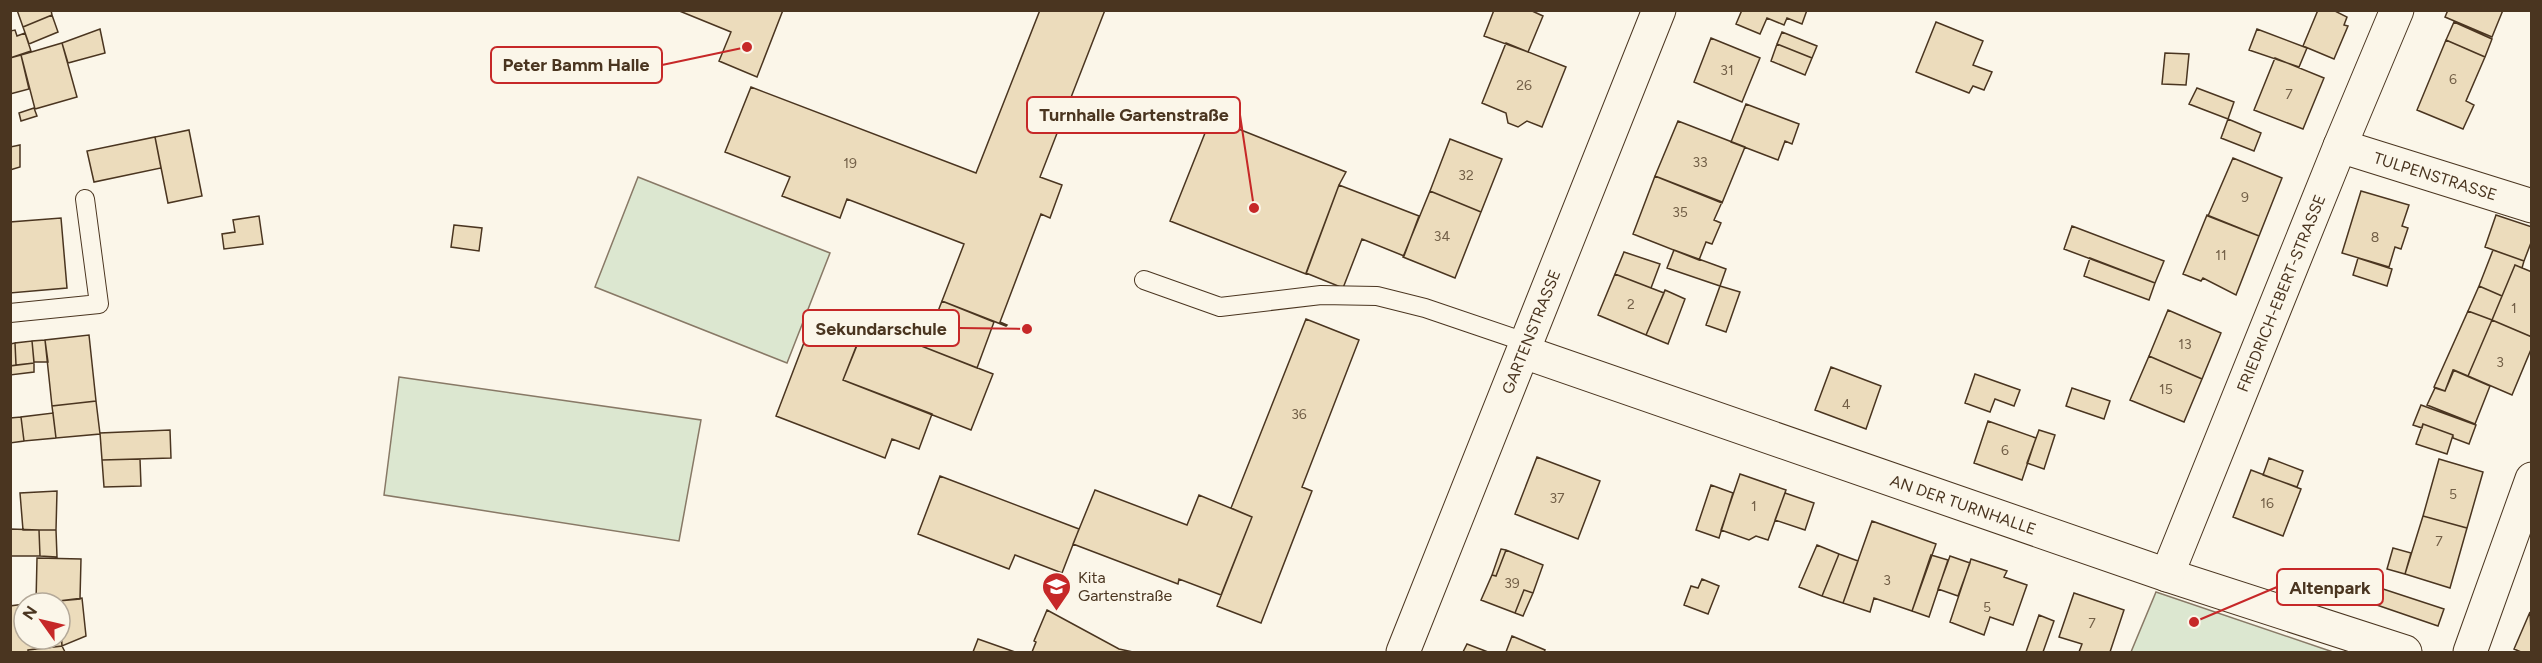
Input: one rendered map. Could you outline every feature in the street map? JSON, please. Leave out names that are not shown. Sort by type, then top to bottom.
[{"type":"street","name":"GARTENSTRASSE","points":[[1403,652],[1659,10]]},
{"type":"street","name":"FRIEDRICH-EBERT-STRASSE","points":[[2167,575],[2397,10]]},
{"type":"street","name":"TULPENSTRASSE","points":[[2340,146],[2532,206]]},
{"type":"street","name":"AN DER TURNHALLE","points":[[1526,348],[2167,575],[2405,652]]},
{"type":"street","points":[[2470,652],[2532,479]]},
{"type":"lane","points":[[10,313],[99,304],[85,199]]},
{"type":"lane","points":[[1144,280],[1220,307],[1321,295],[1377,297],[1425,308],[1526,348]]},
{"type":"green space","points":[[638,177],[830,253],[787,363],[595,287]]},
{"type":"green space","points":[[399,377],[701,420],[679,541],[384,495]]},
{"type":"green space","points":[[2156,592],[2333,652],[2131,652]]},
{"type":"building","points":[[17,10],[51,10],[52,15],[23,27]]},
{"type":"building","points":[[677,10],[783,10],[757,77],[719,61],[731,32]]},
{"type":"building","points":[[1040,10],[1105,10],[1040,177],[1062,185],[1050,218],[1041,214],[1000,322],[1006,326],[942,301],[964,244],[847,199],[840,218],[782,196],[790,177],[725,152],[751,87],[976,173]]},
{"type":"building","points":[[1494,10],[1530,10],[1543,16],[1528,52],[1484,36]]},
{"type":"building","points":[[1742,10],[1807,10],[1802,24],[1787,18],[1784,25],[1767,18],[1760,34],[1736,24]]},
{"type":"building","points":[[2318,10],[2333,10],[2347,17],[2344,25],[2348,26],[2334,59],[2303,46]]},
{"type":"building","points":[[2448,10],[2503,10],[2492,37],[2445,17]]},
{"type":"building","points":[[52,15],[58,32],[29,44],[23,27]]},
{"type":"building","points":[[1936,22],[1983,41],[1973,65],[1992,72],[1984,90],[1973,86],[1969,93],[1916,72]]},
{"type":"building","points":[[2454,22],[2492,39],[2485,57],[2446,40]]},
{"type":"building","points":[[100,29],[105,53],[68,63],[62,43]]},
{"type":"building","points":[[2257,29],[2307,48],[2299,67],[2249,50]]},
{"type":"building","points":[[15,30],[17,36],[25,33],[31,51],[10,58],[10,31]]},
{"type":"building","points":[[1782,32],[1817,46],[1812,58],[1777,44]]},
{"type":"building","points":[[1711,38],[1760,58],[1742,102],[1694,82]]},
{"type":"building","points":[[2446,40],[2485,57],[2466,101],[2474,105],[2463,129],[2417,110]]},
{"type":"building","points":[[62,43],[77,97],[35,109],[21,55]]},
{"type":"building","points":[[1506,43],[1566,67],[1542,127],[1527,121],[1518,127],[1508,123],[1506,113],[1482,103]]},
{"type":"building","points":[[1777,44],[1812,58],[1805,75],[1771,61]]},
{"type":"building","points":[[2165,53],[2189,54],[2186,85],[2162,84]]},
{"type":"building","points":[[21,55],[29,89],[10,94],[10,58]]},
{"type":"building","points":[[2275,58],[2324,78],[2303,129],[2254,110]]},
{"type":"building","points":[[2197,88],[2234,102],[2228,119],[2189,104]]},
{"type":"building","points":[[1746,104],[1799,124],[1792,144],[1785,141],[1778,160],[1731,142]]},
{"type":"building","points":[[34,108],[37,116],[21,121],[19,113]]},
{"type":"building","points":[[1211,118],[1346,172],[1306,274],[1170,221]]},
{"type":"building","points":[[2228,119],[2261,133],[2254,151],[2221,138]]},
{"type":"building","points":[[1678,121],[1745,147],[1722,203],[1655,176]]},
{"type":"building","points":[[189,130],[202,196],[168,203],[155,137]]},
{"type":"building","points":[[155,137],[161,168],[94,182],[87,151]]},
{"type":"building","points":[[1450,139],[1502,159],[1481,212],[1430,191]]},
{"type":"building","points":[[20,145],[20,167],[10,170],[10,147]]},
{"type":"building","points":[[2233,158],[2282,178],[2259,236],[2208,216]]},
{"type":"building","points":[[1655,176],[1722,202],[1714,220],[1721,223],[1712,244],[1706,242],[1699,260],[1633,234]]},
{"type":"building","points":[[1339,185],[1419,216],[1404,256],[1362,239],[1343,288],[1306,273]]},
{"type":"building","points":[[1430,191],[1481,212],[1455,278],[1403,257]]},
{"type":"building","points":[[2361,191],[2409,205],[2402,226],[2408,228],[2401,249],[2395,247],[2389,267],[2342,253]]},
{"type":"building","points":[[2207,215],[2259,236],[2236,295],[2203,278],[2201,281],[2183,274]]},
{"type":"building","points":[[2496,215],[2532,227],[2532,240],[2524,261],[2485,247]]},
{"type":"building","points":[[259,216],[263,244],[224,249],[222,234],[235,232],[233,220]]},
{"type":"building","points":[[61,218],[67,288],[10,293],[10,222]]},
{"type":"building","points":[[454,225],[482,228],[479,251],[451,247]]},
{"type":"building","points":[[2072,226],[2164,261],[2155,283],[2064,249]]},
{"type":"building","points":[[1674,250],[1726,269],[1720,286],[1667,268]]},
{"type":"building","points":[[2493,250],[2524,261],[2522,268],[2515,265],[2502,296],[2479,286]]},
{"type":"building","points":[[1624,252],[1660,264],[1651,288],[1615,274]]},
{"type":"building","points":[[2090,258],[2155,283],[2149,300],[2084,276]]},
{"type":"building","points":[[2358,258],[2392,269],[2387,286],[2353,275]]},
{"type":"building","points":[[2515,265],[2532,272],[2532,337],[2492,320]]},
{"type":"building","points":[[1615,274],[1664,293],[1646,335],[1598,315]]},
{"type":"building","points":[[1720,286],[1740,292],[1726,332],[1706,325]]},
{"type":"building","points":[[2479,286],[2502,296],[2492,320],[2468,311]]},
{"type":"building","points":[[1665,290],[1685,299],[1668,344],[1646,335]]},
{"type":"building","points":[[942,301],[994,322],[977,368],[924,347]]},
{"type":"building","points":[[2168,310],[2221,333],[2202,379],[2149,356]]},
{"type":"building","points":[[2468,311],[2492,320],[2468,376],[2454,370],[2445,391],[2434,387]]},
{"type":"building","points":[[813,319],[860,338],[843,380],[932,414],[919,449],[892,439],[885,458],[776,416]]},
{"type":"building","points":[[1306,319],[1359,340],[1302,487],[1312,491],[1261,623],[1217,606],[1252,517],[1231,508]]},
{"type":"building","points":[[2492,320],[2532,337],[2532,347],[2512,395],[2468,376]]},
{"type":"building","points":[[865,324],[993,374],[971,430],[843,380]]},
{"type":"building","points":[[89,335],[96,401],[52,406],[45,340]]},
{"type":"building","points":[[45,340],[48,362],[34,362],[32,341]]},
{"type":"building","points":[[32,341],[34,363],[16,365],[15,343]]},
{"type":"building","points":[[15,343],[16,365],[10,366],[10,344]]},
{"type":"building","points":[[2149,356],[2202,379],[2184,422],[2130,400]]},
{"type":"building","points":[[34,363],[34,372],[10,375],[10,366]]},
{"type":"building","points":[[1831,367],[1881,386],[1866,429],[1815,410]]},
{"type":"building","points":[[2453,370],[2490,386],[2475,424],[2427,405],[2435,388],[2445,391]]},
{"type":"building","points":[[1975,374],[2020,390],[2014,406],[1995,399],[1990,412],[1965,403]]},
{"type":"building","points":[[2072,388],[2110,401],[2104,419],[2066,406]]},
{"type":"building","points":[[96,401],[100,434],[56,438],[52,406]]},
{"type":"building","points":[[2421,405],[2476,425],[2469,444],[2453,438],[2453,435],[2423,424],[2422,428],[2413,425]]},
{"type":"building","points":[[53,413],[56,438],[24,441],[21,417]]},
{"type":"building","points":[[21,417],[24,441],[10,443],[10,418]]},
{"type":"building","points":[[1988,421],[2036,438],[2022,480],[1974,463]]},
{"type":"building","points":[[2423,424],[2453,435],[2447,454],[2416,444]]},
{"type":"building","points":[[170,430],[171,458],[102,460],[100,433]]},
{"type":"building","points":[[2039,430],[2055,435],[2044,469],[2027,463]]},
{"type":"building","points":[[1537,457],[1600,481],[1578,539],[1515,514]]},
{"type":"building","points":[[2269,458],[2303,471],[2297,487],[2263,475]]},
{"type":"building","points":[[140,459],[141,486],[104,487],[102,460]]},
{"type":"building","points":[[2439,459],[2483,472],[2467,528],[2423,516]]},
{"type":"building","points":[[2251,470],[2301,489],[2283,536],[2233,517]]},
{"type":"building","points":[[1740,474],[1786,490],[1768,540],[1756,536],[1749,540],[1721,530]]},
{"type":"building","points":[[940,476],[1079,529],[1062,573],[1015,555],[1009,569],[918,534]]},
{"type":"building","points":[[1711,485],[1733,493],[1719,538],[1696,530]]},
{"type":"building","points":[[1095,490],[1187,525],[1199,495],[1252,517],[1221,595],[1179,579],[1178,584],[1073,544]]},
{"type":"building","points":[[57,491],[56,530],[23,530],[20,493]]},
{"type":"building","points":[[1785,493],[1814,503],[1805,530],[1775,520]]},
{"type":"building","points":[[2423,516],[2467,528],[2450,588],[2405,574]]},
{"type":"building","points":[[1872,521],[1936,544],[1912,611],[1874,598],[1870,612],[1843,603]]},
{"type":"building","points":[[10,529],[39,530],[40,556],[10,556]]},
{"type":"building","points":[[39,530],[56,530],[57,557],[40,556]]},
{"type":"building","points":[[1817,545],[1839,554],[1822,596],[1799,587]]},
{"type":"building","points":[[2393,548],[2411,553],[2405,574],[2387,569]]},
{"type":"building","points":[[1501,549],[1506,550],[1496,576],[1492,575]]},
{"type":"building","points":[[1506,550],[1543,565],[1533,593],[1524,590],[1515,613],[1481,600],[1492,575],[1496,576]]},
{"type":"building","points":[[1839,554],[1858,561],[1843,603],[1822,596]]},
{"type":"building","points":[[1931,555],[1948,560],[1929,617],[1912,611]]},
{"type":"building","points":[[1950,556],[1970,563],[1958,596],[1938,589]]},
{"type":"building","points":[[37,558],[81,559],[80,599],[72,600],[72,591],[36,591]]},
{"type":"building","points":[[1971,559],[2007,571],[2004,577],[2027,585],[2013,625],[1990,617],[1984,635],[1950,622]]},
{"type":"building","points":[[1702,579],[1719,586],[1708,614],[1684,605],[1691,586],[1698,588]]},
{"type":"building","points":[[2377,587],[2444,609],[2438,626],[2371,603]]},
{"type":"building","points":[[1524,590],[1533,593],[1523,616],[1515,613]]},
{"type":"building","points":[[2074,593],[2124,610],[2110,652],[2079,652],[2082,644],[2059,637]]},
{"type":"building","points":[[82,598],[86,636],[72,642],[72,599]]},
{"type":"building","points":[[10,606],[12,606],[12,651],[28,652],[10,652]]},
{"type":"building","points":[[1047,610],[1119,649],[1133,652],[1032,652],[1036,642],[1034,641]]},
{"type":"building","points":[[2530,612],[2532,652],[2521,652],[2514,649]]},
{"type":"building","points":[[2039,615],[2054,621],[2043,652],[2026,652]]},
{"type":"building","points":[[1512,636],[1545,650],[1544,652],[1506,652]]},
{"type":"building","points":[[978,639],[1015,652],[973,652]]},
{"type":"building","points":[[1467,644],[1488,652],[1463,652]]},
{"type":"building","points":[[64,651],[65,652],[28,652]]},
{"type":"place","name":"Peter Bamm Halle","points":[[747,47]]},
{"type":"place","name":"Turnhalle Gartenstraße","points":[[1254,208]]},
{"type":"place","name":"Sekundarschule","points":[[1027,329]]},
{"type":"place","name":"Kita Gartenstraße","points":[[1057,612]]},
{"type":"place","name":"Altenpark","points":[[2194,622]]}]
